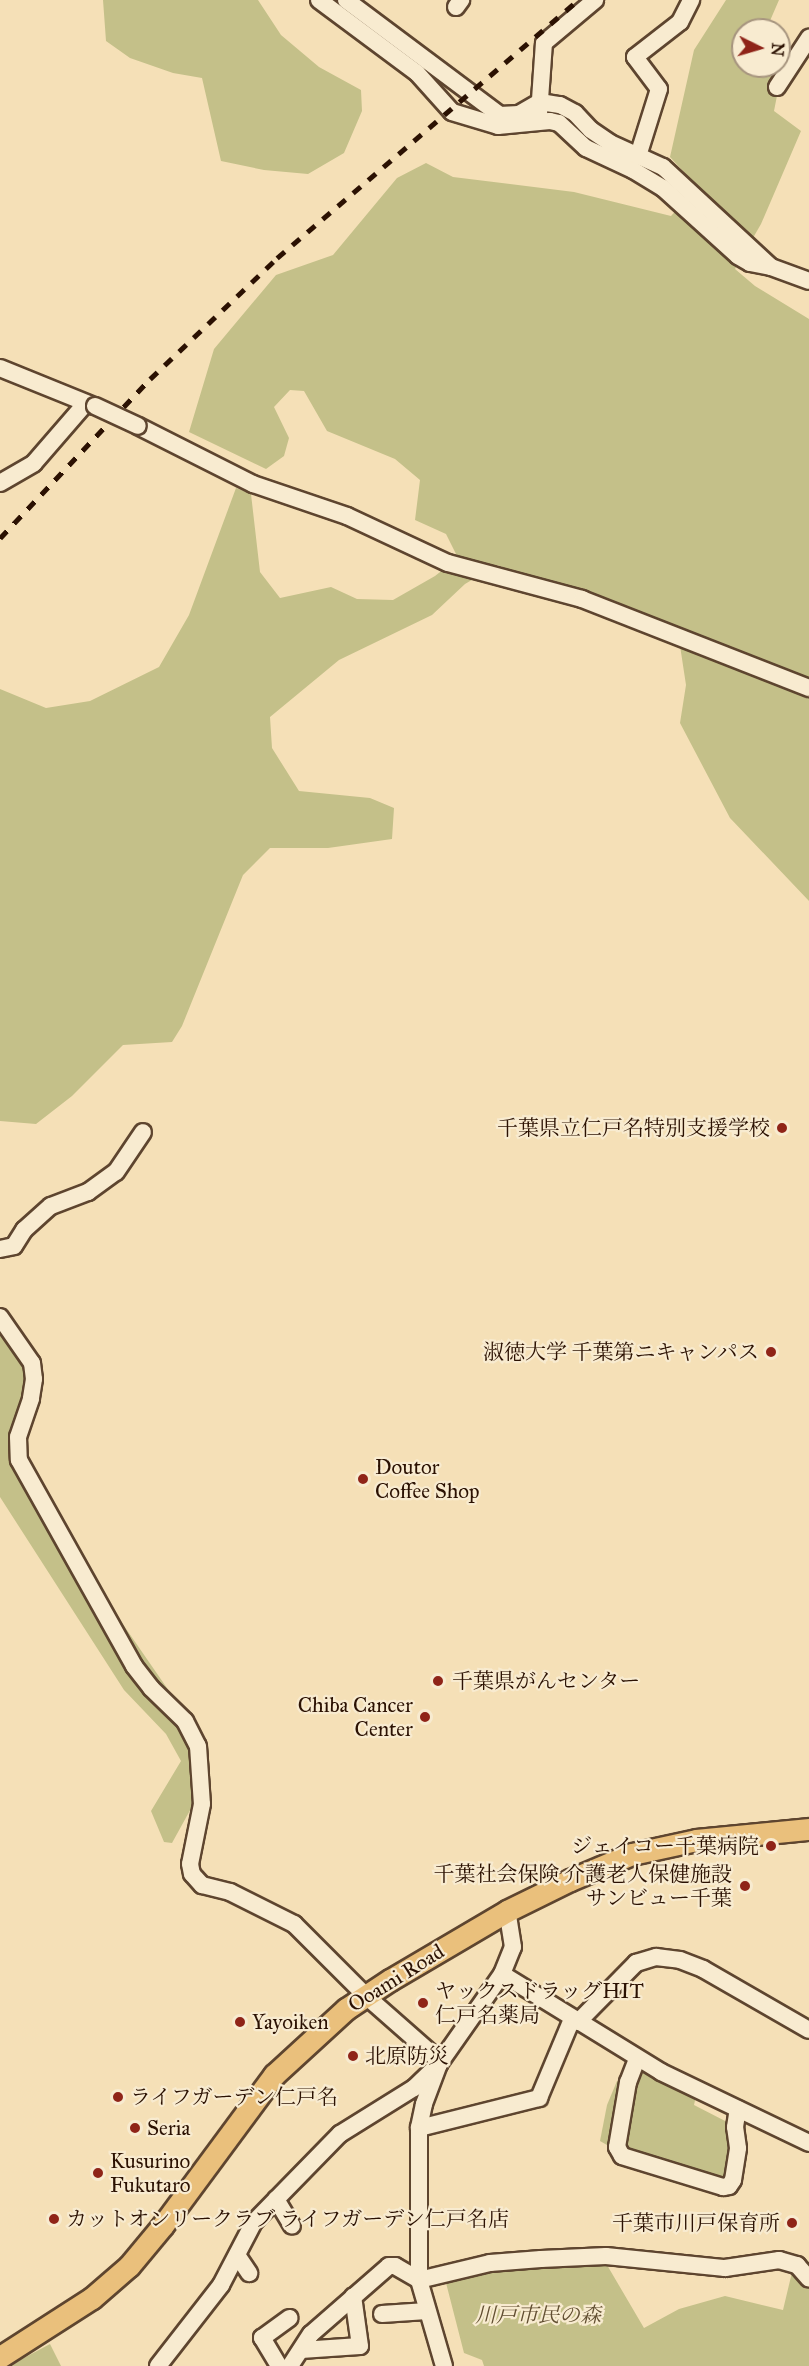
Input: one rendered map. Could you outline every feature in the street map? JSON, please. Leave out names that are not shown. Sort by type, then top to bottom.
[{"type":"main road","name":"Ooami Road","points":[[0,2357],[92,2298],[129,2266],[274,2075],[320,2030],[366,1996],[412,1966],[507,1911],[570,1880],[657,1847],[809,1829]]},
{"type":"street","points":[[319,0],[417,73],[452,112],[498,126],[538,122],[559,123],[586,148],[633,170],[663,188],[738,256],[750,263],[771,267],[809,280]]},
{"type":"street","points":[[346,0],[500,115],[519,114],[540,102],[560,105],[575,113],[591,130],[610,143],[663,167],[771,267]]},
{"type":"street","points":[[538,122],[544,44],[595,0]]},
{"type":"street","points":[[638,156],[660,89],[635,57],[680,22],[691,0]]},
{"type":"street","points":[[777,87],[809,38]]},
{"type":"street","points":[[0,368],[91,404],[253,484],[347,516],[448,563],[582,599],[809,688]]},
{"type":"street","points":[[0,483],[34,463],[91,404]]},
{"type":"street","points":[[0,1249],[14,1246],[24,1230],[51,1206],[88,1192],[116,1172],[143,1132]]},
{"type":"street","points":[[0,1317],[32,1363],[34,1379],[31,1398],[18,1437],[19,1460],[134,1666],[185,1721],[198,1746],[202,1804],[189,1864],[192,1874],[202,1885],[230,1892],[294,1924],[366,1996],[433,2055],[439,2064]]},
{"type":"street","points":[[158,2366],[179,2342],[221,2285],[255,2222],[276,2199],[340,2134],[414,2088],[439,2064],[502,1974],[513,1947],[507,1911]]},
{"type":"street","points":[[419,2128],[539,2098],[575,2020],[636,1963],[656,1957],[680,1960],[703,1969],[809,2030]]},
{"type":"street","points":[[502,1974],[637,2059],[809,2143]]},
{"type":"street","points":[[637,2059],[628,2082],[619,2136],[618,2150],[622,2156],[723,2187],[729,2186],[733,2180],[738,2148],[735,2127],[738,2109]]},
{"type":"street","points":[[439,2064],[424,2104],[419,2128],[419,2280],[444,2366]]},
{"type":"street","points":[[276,2199],[292,2226]]},
{"type":"street","points":[[237,2255],[249,2273]]},
{"type":"street","points":[[290,2366],[311,2334],[389,2266],[395,2266],[419,2280],[500,2262],[606,2256],[725,2268],[786,2261],[796,2265],[809,2279]]},
{"type":"street","points":[[301,2350],[360,2346],[353,2296]]},
{"type":"street","points":[[382,2314],[427,2311]]},
{"type":"street","points":[[279,2366],[262,2338],[290,2318]]},
{"type":"street","points":[[179,2342],[187,2358]]},
{"type":"green space","points":[[103,0],[258,0],[281,35],[319,67],[361,90],[362,111],[344,153],[308,174],[264,170],[221,161],[202,78],[173,73],[130,58],[106,41]]},
{"type":"green space","points":[[726,0],[779,0],[771,18],[731,18],[731,78],[781,78],[774,111],[801,131],[761,224],[735,269],[755,286],[809,319],[809,901],[730,818],[680,723],[686,685],[677,626],[497,565],[465,584],[432,615],[339,660],[270,717],[272,748],[299,791],[370,798],[394,808],[392,839],[328,848],[270,848],[243,875],[182,1026],[172,1042],[123,1045],[72,1096],[36,1124],[0,1121],[0,689],[46,708],[90,701],[159,667],[189,615],[236,488],[251,494],[260,572],[280,598],[331,587],[357,599],[393,600],[435,576],[458,558],[446,534],[415,520],[420,480],[395,459],[327,431],[304,391],[290,390],[274,407],[289,438],[284,456],[266,469],[189,432],[214,349],[276,275],[333,255],[397,178],[426,163],[453,177],[574,192],[671,216],[698,187],[670,157],[694,50]]},
{"type":"green space","points":[[0,1333],[27,1374],[18,1412],[19,1474],[196,1730],[210,1774],[172,1843],[164,1842],[151,1811],[181,1761],[166,1734],[124,1690],[0,1497]]},
{"type":"green space","points":[[644,2070],[696,2096],[694,2105],[731,2124],[733,2146],[725,2181],[625,2148],[635,2086]]},
{"type":"green space","points":[[617,2081],[624,2082],[614,2149],[600,2141],[607,2105]]},
{"type":"green space","name":"川戸市民の森","points":[[543,2262],[607,2265],[644,2328],[679,2309],[725,2296],[783,2310],[793,2268],[809,2286],[809,2366],[484,2366],[482,2360],[464,2353],[445,2279]]},
{"type":"green space","points":[[50,2344],[61,2366],[11,2366],[22,2359]]},
{"type":"railway","points":[[0,538],[150,379],[277,258],[578,0]]},
{"type":"place","name":"千葉県立仁戸名特別支援学校","points":[[782,1128]]},
{"type":"place","name":"淑徳大学 千葉第ニキャンパス","points":[[771,1352]]},
{"type":"place","name":"Doutor Coffee Shop","points":[[363,1479]]},
{"type":"place","name":"千葉県がんセンター","points":[[438,1681]]},
{"type":"place","name":"Chiba Cancer Center","points":[[425,1717]]},
{"type":"place","name":"ジェイコー千葉病院","points":[[771,1846]]},
{"type":"place","name":"千葉社会保険 介護老人保健施設 サンビュー千葉","points":[[745,1886]]},
{"type":"place","name":"ヤックスドラッグHIT 仁戸名薬局","points":[[423,2003]]},
{"type":"place","name":"Yayoiken","points":[[240,2022]]},
{"type":"place","name":"北原防災","points":[[353,2056]]},
{"type":"place","name":"ライフガーデン仁戸名","points":[[118,2097]]},
{"type":"place","name":"Seria","points":[[135,2128]]},
{"type":"place","name":"Kusurino Fukutaro","points":[[98,2173]]},
{"type":"place","name":"カットオンリークラブ ライフガーデン仁戸名店","points":[[54,2219]]},
{"type":"place","name":"千葉市川戸保育所","points":[[792,2223]]}]
